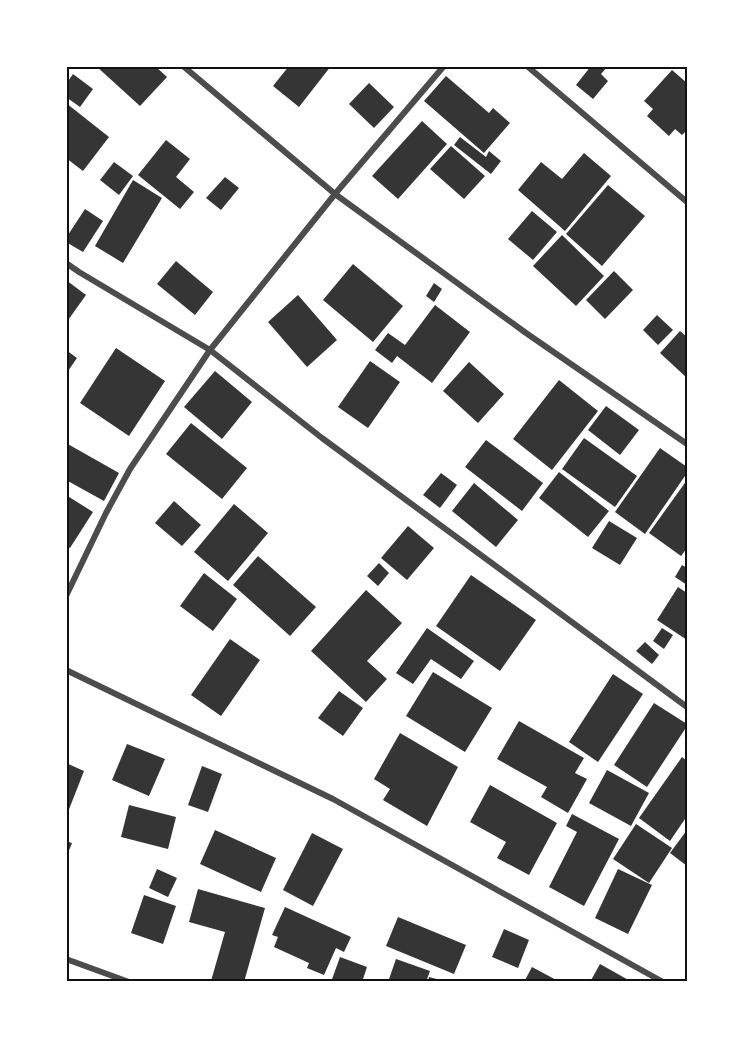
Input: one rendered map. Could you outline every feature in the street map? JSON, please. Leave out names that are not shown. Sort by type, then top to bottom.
[{"type":"street","points":[[183,66],[335,194],[526,333],[687,444]]},
{"type":"street","points":[[66,596],[130,469],[210,350],[335,194],[444,66]]},
{"type":"street","points":[[527,66],[687,202]]},
{"type":"street","points":[[66,262],[210,350],[322,438],[687,707]]},
{"type":"street","points":[[66,670],[333,799],[663,982]]},
{"type":"street","points":[[66,959],[129,982]]},
{"type":"building","points":[[96,66],[155,66],[167,77],[140,106]]},
{"type":"building","points":[[289,66],[331,66],[299,107],[273,86]]},
{"type":"building","points":[[591,66],[608,66],[601,74],[608,81],[593,99],[576,85]]},
{"type":"building","points":[[672,70],[687,83],[687,130],[682,135],[675,129],[669,136],[647,116],[653,109],[644,101]]},
{"type":"building","points":[[73,74],[93,89],[80,107],[66,97],[66,84]]},
{"type":"building","points":[[446,76],[489,113],[493,108],[510,123],[484,153],[424,101]]},
{"type":"building","points":[[369,83],[394,107],[374,128],[349,104]]},
{"type":"building","points":[[66,103],[109,137],[83,171],[66,158]]},
{"type":"building","points":[[422,121],[447,144],[398,199],[372,176]]},
{"type":"building","points":[[460,137],[486,157],[489,151],[501,161],[491,174],[454,145]]},
{"type":"building","points":[[166,140],[190,159],[176,177],[194,192],[180,209],[138,175]]},
{"type":"building","points":[[451,146],[485,176],[464,199],[430,169]]},
{"type":"building","points":[[584,153],[611,176],[565,231],[518,190],[541,162],[562,179]]},
{"type":"building","points":[[114,162],[133,176],[119,195],[100,180]]},
{"type":"building","points":[[225,177],[239,188],[221,210],[206,198]]},
{"type":"building","points":[[133,180],[162,198],[123,263],[95,246]]},
{"type":"building","points":[[608,185],[645,216],[602,266],[566,234]]},
{"type":"building","points":[[85,209],[103,221],[83,252],[66,242],[66,238]]},
{"type":"building","points":[[532,211],[557,232],[533,260],[508,239]]},
{"type":"building","points":[[562,235],[604,276],[576,306],[533,266]]},
{"type":"building","points":[[176,261],[213,292],[195,315],[157,284]]},
{"type":"building","points":[[353,264],[403,306],[373,342],[323,300]]},
{"type":"building","points":[[614,271],[633,290],[605,319],[586,300]]},
{"type":"building","points":[[66,280],[86,295],[66,323]]},
{"type":"building","points":[[434,283],[442,289],[434,302],[426,296]]},
{"type":"building","points":[[298,295],[337,340],[307,367],[268,322]]},
{"type":"building","points":[[435,305],[470,332],[432,383],[397,356],[392,363],[375,350],[388,333],[405,345]]},
{"type":"building","points":[[657,315],[673,330],[658,345],[643,330]]},
{"type":"building","points":[[680,331],[687,337],[687,378],[660,353]]},
{"type":"building","points":[[116,348],[165,381],[129,436],[80,403]]},
{"type":"building","points":[[66,350],[77,358],[66,374]]},
{"type":"building","points":[[370,361],[400,382],[368,428],[338,407]]},
{"type":"building","points":[[469,362],[504,394],[478,423],[443,391]]},
{"type":"building","points":[[215,371],[252,402],[222,439],[184,407]]},
{"type":"building","points":[[559,380],[598,411],[552,470],[513,439]]},
{"type":"building","points":[[606,406],[639,430],[620,455],[588,430]]},
{"type":"building","points":[[191,423],[247,468],[222,499],[166,454]]},
{"type":"building","points":[[584,438],[637,476],[615,507],[562,469]]},
{"type":"building","points":[[486,440],[543,483],[522,511],[465,467]]},
{"type":"building","points":[[66,443],[119,473],[104,501],[66,480]]},
{"type":"building","points":[[660,448],[687,467],[687,473],[645,534],[615,512]]},
{"type":"building","points":[[559,472],[609,511],[588,537],[539,498]]},
{"type":"building","points":[[441,473],[457,485],[440,508],[423,495]]},
{"type":"building","points":[[687,480],[687,548],[681,556],[649,533]]},
{"type":"building","points":[[474,483],[518,520],[496,547],[452,511]]},
{"type":"building","points":[[66,495],[93,512],[70,548],[66,546]]},
{"type":"building","points":[[174,501],[201,525],[182,546],[155,523]]},
{"type":"building","points":[[234,504],[268,533],[228,581],[194,552]]},
{"type":"building","points":[[609,521],[637,538],[620,565],[592,548]]},
{"type":"building","points":[[408,526],[434,548],[407,580],[381,558]]},
{"type":"building","points":[[258,556],[316,607],[290,636],[233,585]]},
{"type":"building","points":[[379,563],[389,573],[378,586],[367,576]]},
{"type":"building","points":[[682,565],[687,568],[687,585],[675,577]]},
{"type":"building","points":[[204,573],[237,599],[213,631],[180,606]]},
{"type":"building","points":[[471,575],[536,620],[500,671],[436,626]]},
{"type":"building","points":[[678,587],[687,593],[687,640],[657,620]]},
{"type":"building","points":[[366,590],[402,623],[367,661],[387,679],[366,702],[311,651]]},
{"type":"building","points":[[427,628],[474,661],[461,679],[431,659],[413,684],[396,673]]},
{"type":"building","points":[[662,628],[673,635],[664,649],[653,641]]},
{"type":"building","points":[[230,639],[260,660],[221,716],[191,695]]},
{"type":"building","points":[[645,642],[659,655],[652,664],[636,651]]},
{"type":"building","points":[[433,672],[492,708],[465,752],[406,716]]},
{"type":"building","points":[[613,674],[643,694],[598,762],[569,742]]},
{"type":"building","points":[[339,691],[363,708],[343,736],[318,718]]},
{"type":"building","points":[[654,703],[687,726],[647,787],[614,765]]},
{"type":"building","points":[[519,721],[584,758],[575,773],[587,779],[568,813],[541,797],[547,787],[497,759]]},
{"type":"building","points":[[400,733],[458,767],[427,826],[383,800],[390,789],[374,779]]},
{"type":"building","points":[[127,744],[165,759],[149,796],[112,780]]},
{"type":"building","points":[[682,757],[687,761],[687,816],[670,841],[639,818]]},
{"type":"building","points":[[66,763],[84,771],[66,817]]},
{"type":"building","points":[[202,766],[222,774],[208,812],[188,805]]},
{"type":"building","points":[[607,770],[649,793],[631,826],[589,803]]},
{"type":"building","points":[[490,785],[557,823],[529,875],[497,858],[506,842],[470,822]]},
{"type":"building","points":[[129,805],[176,817],[168,849],[121,837]]},
{"type":"building","points":[[572,814],[619,839],[584,906],[549,887],[577,832],[566,826]]},
{"type":"building","points":[[636,824],[672,848],[649,883],[613,859]]},
{"type":"building","points":[[215,830],[276,858],[261,892],[200,864]]},
{"type":"building","points":[[687,830],[687,866],[670,853]]},
{"type":"building","points":[[312,833],[343,849],[313,906],[283,890]]},
{"type":"building","points":[[66,841],[72,843],[66,858]]},
{"type":"building","points":[[157,869],[177,878],[168,897],[149,888]]},
{"type":"building","points":[[618,869],[652,885],[628,934],[595,918]]},
{"type":"building","points":[[198,889],[265,908],[244,982],[211,981],[225,932],[189,922]]},
{"type":"building","points":[[144,895],[176,906],[163,944],[131,933]]},
{"type":"building","points":[[285,907],[351,937],[344,952],[336,948],[324,975],[307,968],[309,963],[274,947],[278,937],[272,935]]},
{"type":"building","points":[[398,917],[466,945],[454,974],[386,946]]},
{"type":"building","points":[[504,929],[529,940],[518,968],[492,957]]},
{"type":"building","points":[[340,957],[367,967],[362,982],[331,982]]},
{"type":"building","points":[[396,959],[430,971],[426,982],[388,982]]},
{"type":"building","points":[[600,964],[632,982],[590,982]]},
{"type":"building","points":[[532,967],[560,982],[524,982]]},
{"type":"building","points":[[429,977],[444,981],[444,982],[428,982]]}]
